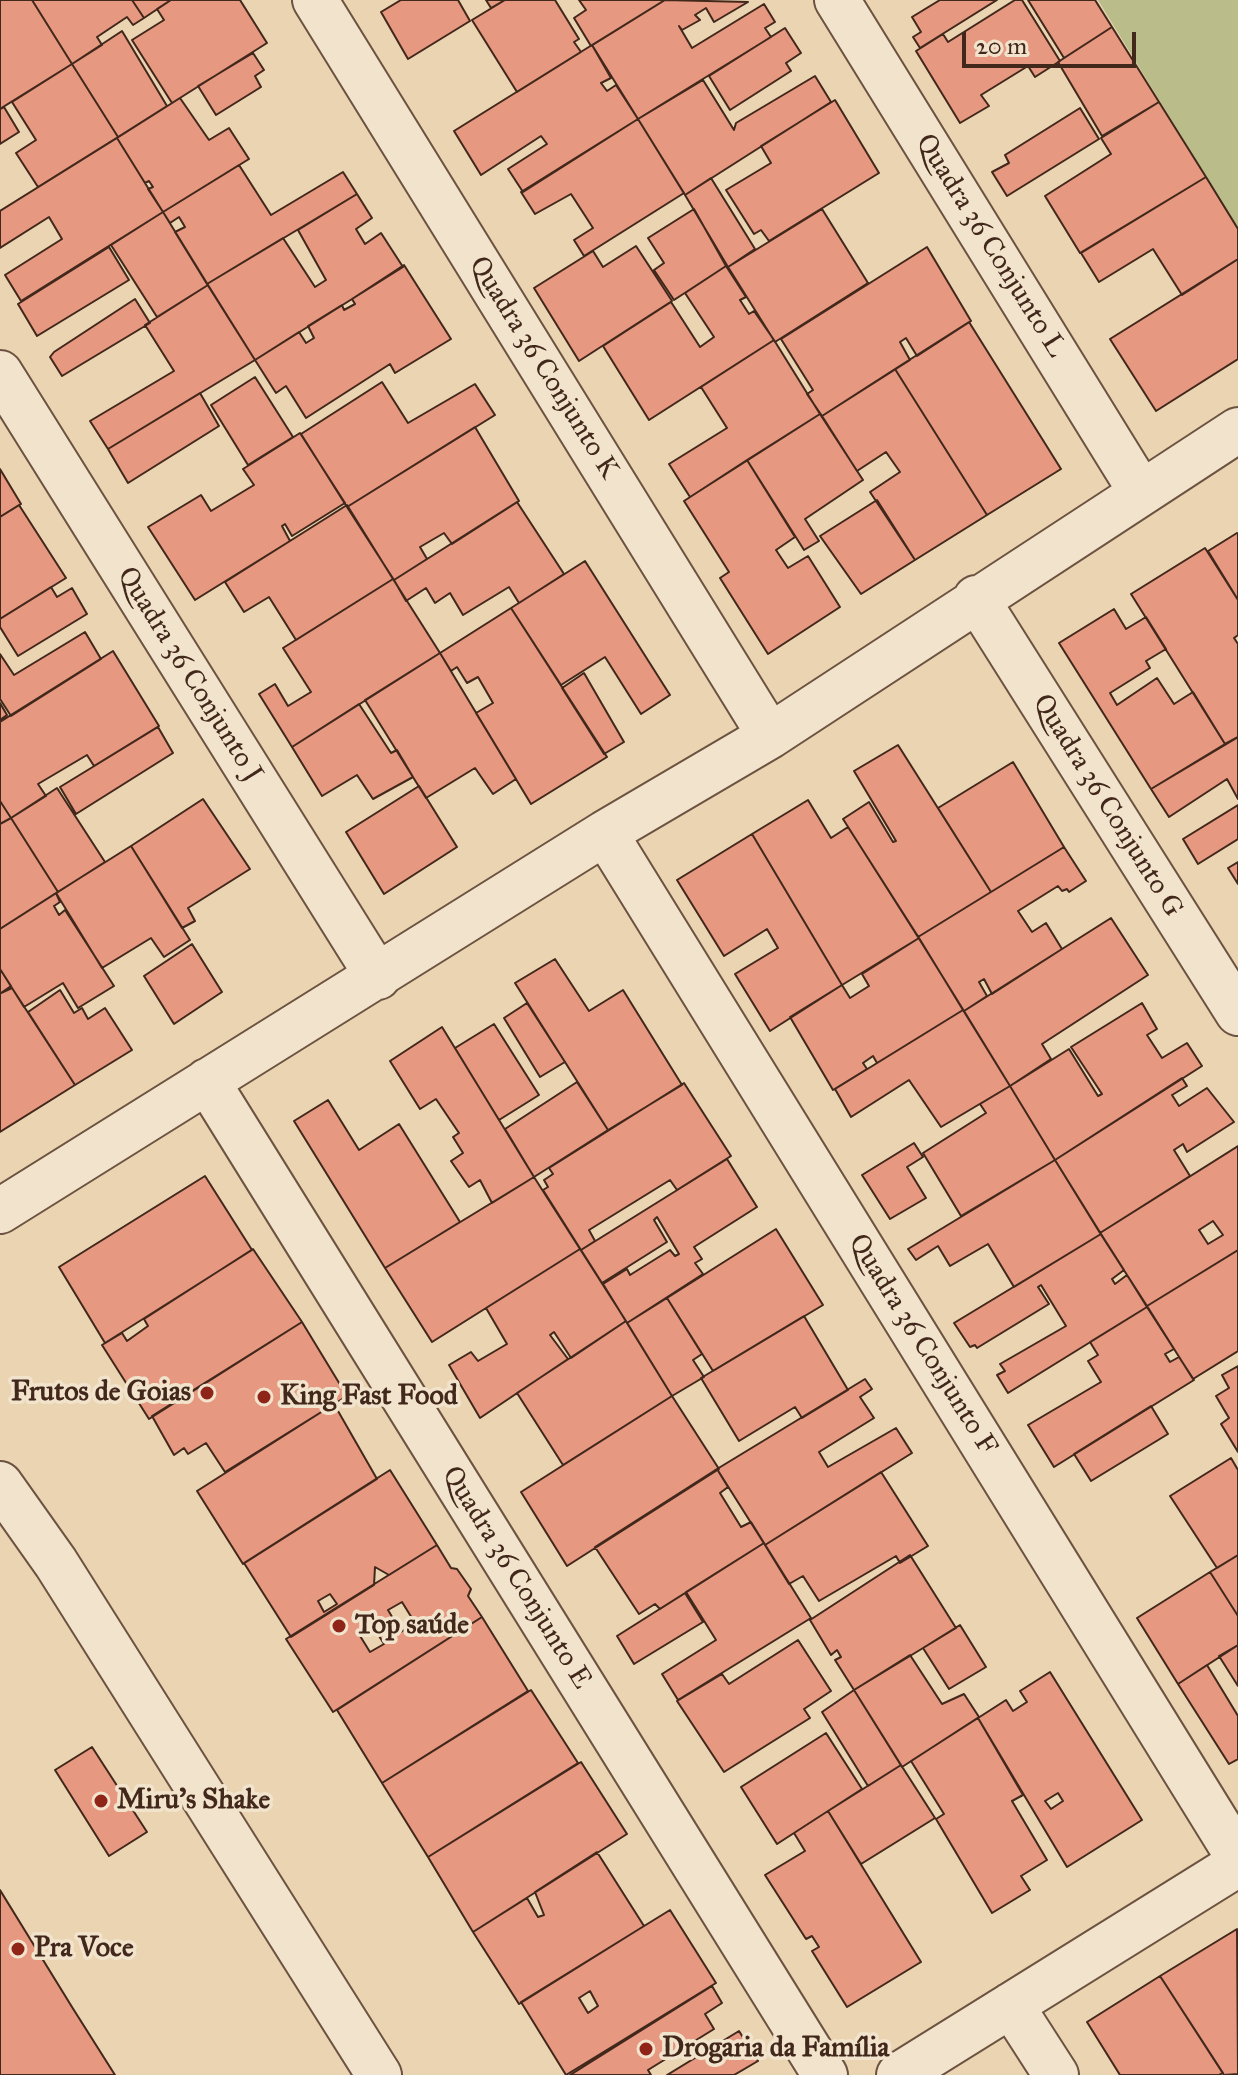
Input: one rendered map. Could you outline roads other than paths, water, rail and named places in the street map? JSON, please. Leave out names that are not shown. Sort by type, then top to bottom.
[{"type":"street","name":"Quadra 36 Conjunto K","points":[[315,0],[770,736]]},
{"type":"street","name":"Quadra 36 Conjunto L","points":[[837,0],[1141,492]]},
{"type":"street","name":"Quadra 36 Conjunto J","points":[[0,373],[378,977]]},
{"type":"street","points":[[3,1202],[378,977],[605,833],[770,736],[976,598],[1238,430]]},
{"type":"street","name":"Quadra 36 Conjunto G","points":[[976,598],[1238,1013]]},
{"type":"street","name":"Quadra 36 Conjunto F","points":[[605,833],[1238,1857]]},
{"type":"street","name":"Quadra 36 Conjunto E","points":[[207,1081],[825,2075]]},
{"type":"street","points":[[0,1484],[56,1563],[379,2075]]},
{"type":"street","points":[[899,2075],[1238,1864]]},
{"type":"street","points":[[1011,2005],[1056,2075]]},
{"type":"place","name":"Frutos de Goias","points":[[207,1393]]},
{"type":"place","name":"King Fast Food","points":[[264,1397]]},
{"type":"place","name":"Top saúde","points":[[339,1626]]},
{"type":"place","name":"Miru's Shake","points":[[101,1801]]},
{"type":"place","name":"Pra Voce","points":[[18,1949]]},
{"type":"place","name":"Drogaria da Família","points":[[646,2049]]}]
